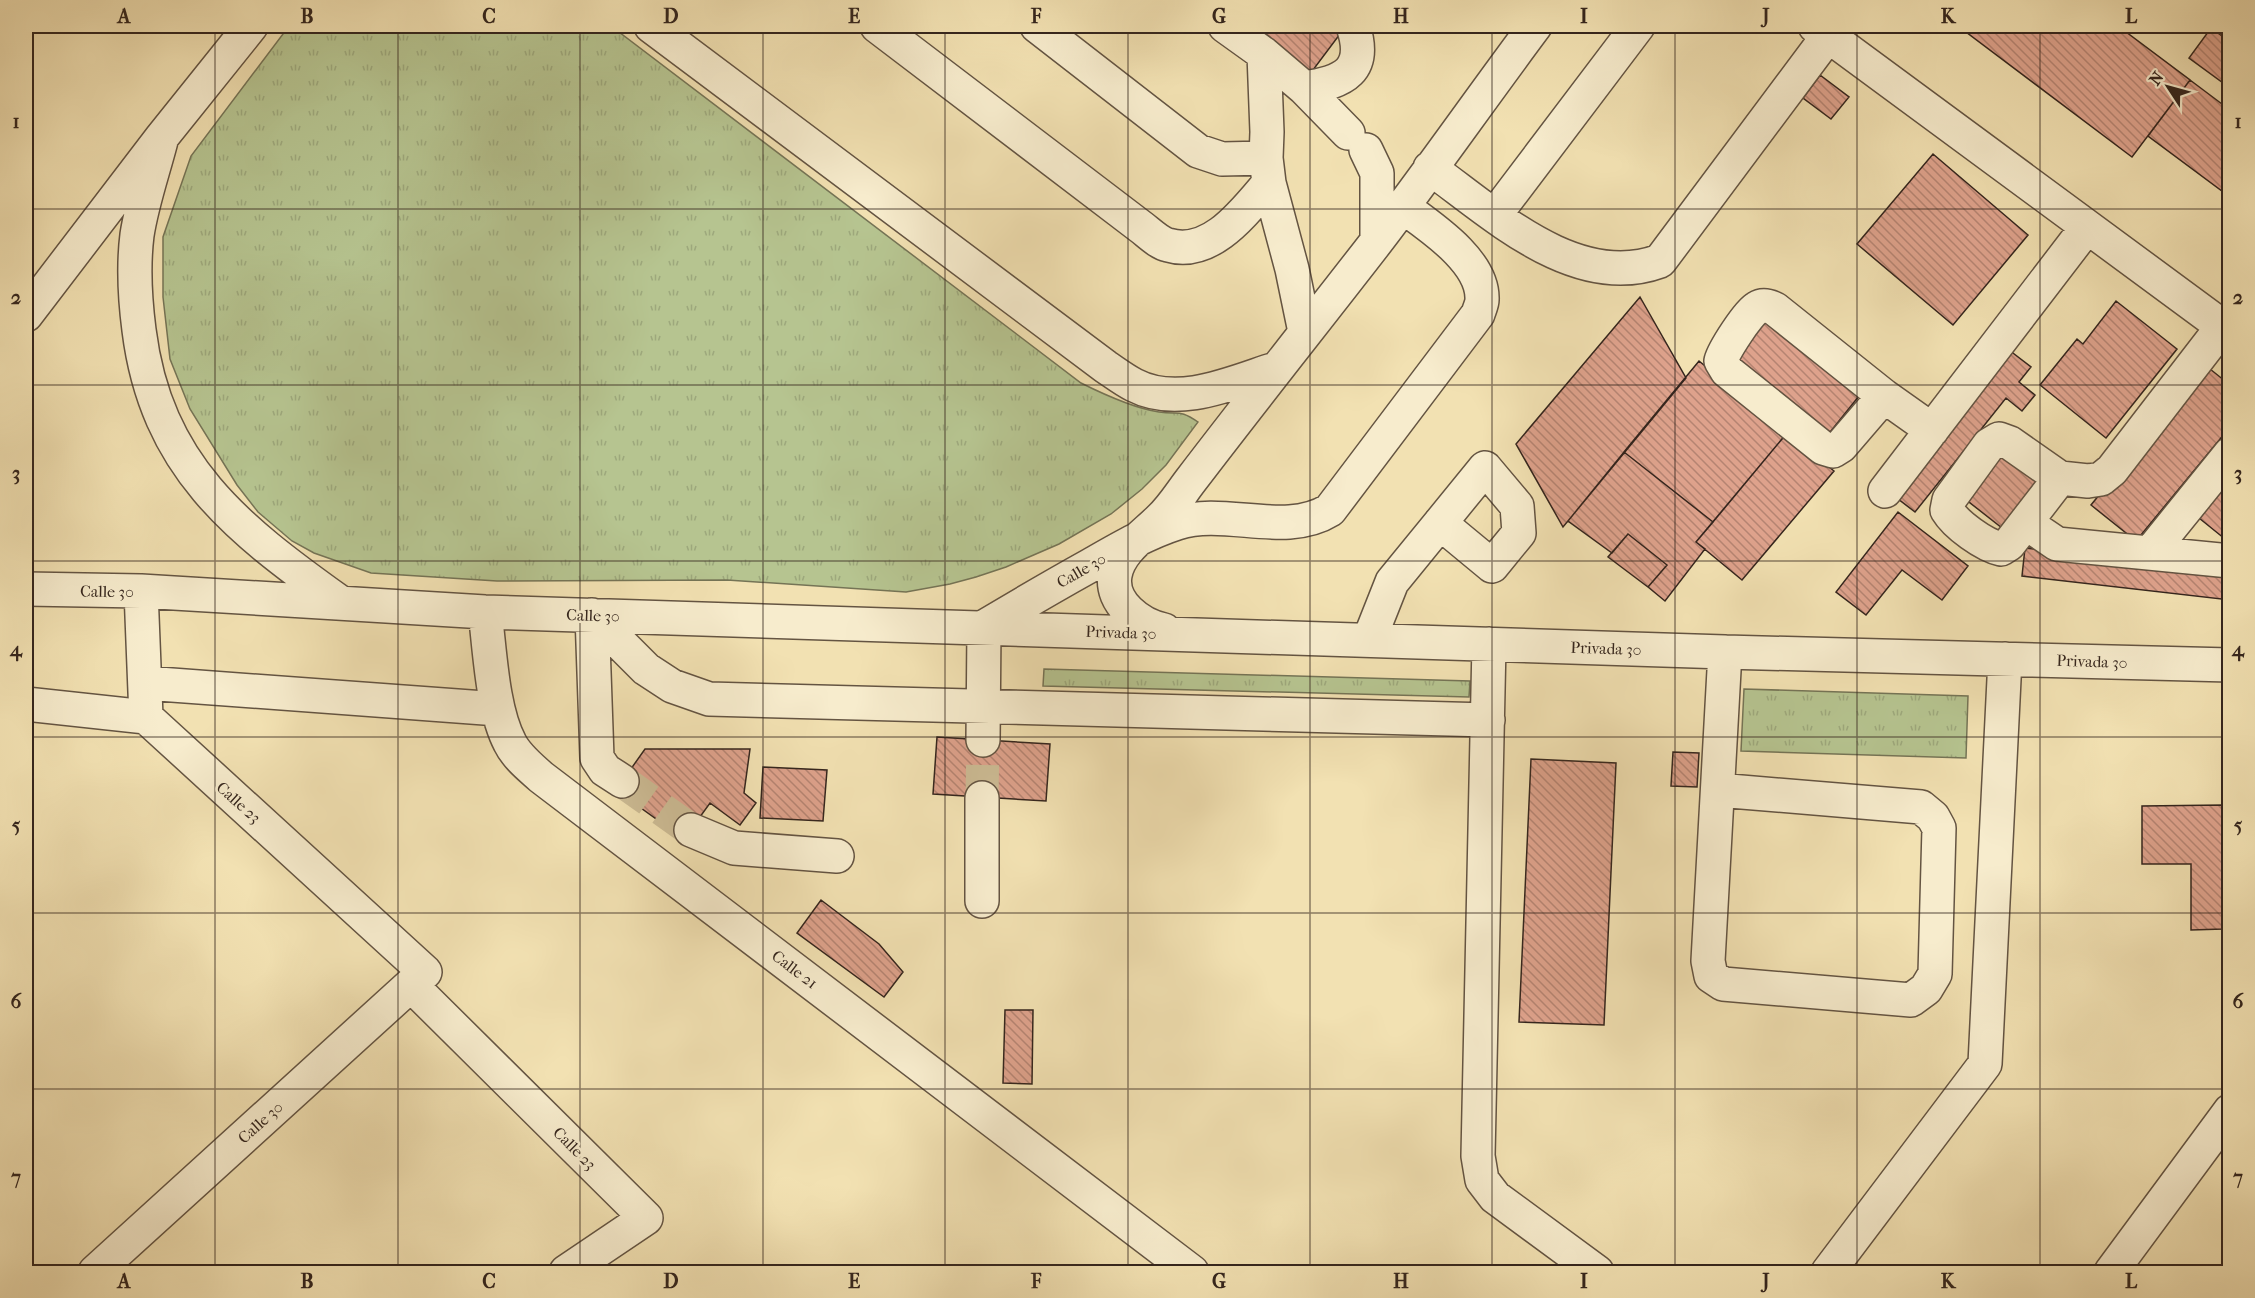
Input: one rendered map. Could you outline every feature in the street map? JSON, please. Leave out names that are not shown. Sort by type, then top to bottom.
[{"type":"street","points":[[26,315],[162,137],[251,26]]},
{"type":"street","points":[[651,26],[1106,367],[1135,386],[1162,394],[1185,394],[1214,388],[1275,369]]},
{"type":"street","points":[[877,26],[1141,227],[1168,245],[1194,247],[1219,235],[1242,215],[1267,170]]},
{"type":"street","points":[[1037,26],[1198,151],[1267,170]]},
{"type":"street","points":[[1226,26],[1304,88],[1357,142],[1377,173],[1377,240]]},
{"type":"street","points":[[1304,88],[1328,85],[1347,75],[1355,62],[1359,47],[1353,26]]},
{"type":"street","points":[[1505,66],[1527,26]]},
{"type":"street","points":[[1184,634],[1158,629],[1124,607],[1118,596],[1115,575],[1121,561],[1137,539],[1161,519],[1377,240],[1535,26]]},
{"type":"street","points":[[1495,215],[1638,26]]},
{"type":"street","points":[[1430,168],[1534,242],[1563,256],[1593,265],[1641,268],[1660,261],[1821,31],[2226,329],[2112,470],[2101,479],[2088,481],[2060,478],[2010,443],[1999,439],[1989,445],[1949,500],[1947,510],[1952,518],[1991,547],[2001,549],[2009,544],[2060,478]]},
{"type":"street","points":[[1264,54],[1268,132],[1267,170],[1305,332]]},
{"type":"street","points":[[162,137],[137,234],[134,273],[144,364],[163,423],[193,472],[232,518],[258,542],[341,603]]},
{"type":"street","points":[[1137,539],[1179,522],[1198,519],[1296,522],[1317,518],[1330,510],[1478,314],[1482,299],[1476,275],[1461,253],[1402,206]]},
{"type":"street","points":[[1885,491],[2087,227]]},
{"type":"street","points":[[1884,396],[1841,446],[1833,451],[1823,448],[1726,371],[1721,361],[1724,350],[1756,308],[1766,305],[1775,309],[1884,396],[1932,430]]},
{"type":"street","points":[[2150,553],[2229,454]]},
{"type":"street","points":[[1369,640],[1392,582],[1440,523]]},
{"type":"street","points":[[2026,523],[2057,544],[2229,561]]},
{"type":"street","name":"Calle 30","points":[[26,589],[141,591],[485,612],[984,627],[1137,539]]},
{"type":"street","points":[[26,704],[146,717],[141,591]]},
{"type":"street","name":"Calle 21","points":[[485,612],[498,709],[510,744],[525,762],[1192,1272]]},
{"type":"street","points":[[592,615],[646,669],[672,686],[709,699],[1488,720]]},
{"type":"street","points":[[592,615],[597,758],[605,770],[622,781]]},
{"type":"street","points":[[983,740],[984,627]]},
{"type":"street","name":"Privada 30","points":[[984,627],[1725,652],[2229,665]]},
{"type":"street","points":[[1489,644],[1478,1156],[1482,1180],[1495,1197],[1597,1272]]},
{"type":"street","points":[[1718,790],[1922,807],[1933,817],[1939,828],[1935,974],[1926,989],[1911,1000],[1723,984],[1711,976],[1708,961],[1725,652]]},
{"type":"street","points":[[1828,1272],[1985,1065],[2005,659]]},
{"type":"street","points":[[145,683],[498,709]]},
{"type":"street","name":"Calle 23","points":[[146,717],[418,978],[646,1218],[566,1272]]},
{"type":"street","points":[[982,798],[982,901]]},
{"type":"street","points":[[692,830],[734,848],[837,856]]},
{"type":"street","name":"Calle 30","points":[[100,1271],[418,978]]},
{"type":"street","points":[[2111,1272],[2229,1111]]},
{"type":"green space","points":[[289,26],[611,26],[1081,383],[1129,404],[1159,412],[1183,414],[1198,422],[1166,465],[1142,489],[1111,514],[1059,544],[1006,567],[950,584],[906,592],[727,580],[497,581],[371,573],[314,553],[292,541],[258,512],[237,485],[190,409],[170,359],[163,297],[163,237],[191,156]]},
{"type":"green space","points":[[1044,669],[1470,681],[1469,697],[1043,686]]},
{"type":"green space","points":[[1744,689],[1968,696],[1966,758],[1741,751]]},
{"type":"building","points":[[1245,26],[1346,26],[1310,74]]},
{"type":"building","points":[[1958,26],[2118,26],[2190,80],[2132,157]]},
{"type":"building","points":[[2211,28],[2230,42],[2230,88],[2189,58]]},
{"type":"building","points":[[1820,75],[1849,97],[1831,119],[1803,98]]},
{"type":"building","points":[[2190,80],[2230,110],[2230,197],[2148,136]]},
{"type":"building","points":[[1933,154],[2028,235],[1953,325],[1857,244]]},
{"type":"building","points":[[1640,297],[1686,378],[1563,527],[1516,444]]},
{"type":"building","points":[[2116,301],[2177,349],[2106,438],[2040,385],[2077,339],[2083,344]]},
{"type":"building","points":[[1765,311],[1863,391],[1827,436],[1728,356]]},
{"type":"building","points":[[2009,350],[2031,367],[2019,382],[2035,395],[2022,411],[2006,398],[1915,512],[1893,495]]},
{"type":"building","points":[[1699,361],[1787,433],[1713,522],[1624,452]]},
{"type":"building","points":[[2205,365],[2230,385],[2230,427],[2136,541],[2091,505]]},
{"type":"building","points":[[1787,433],[1834,471],[1742,580],[1696,542]]},
{"type":"building","points":[[1998,445],[2041,478],[2002,528],[1960,495]]},
{"type":"building","points":[[1624,452],[1713,522],[1696,542],[1705,549],[1665,601],[1648,587],[1667,565],[1628,534],[1612,553],[1568,521]]},
{"type":"building","points":[[2230,458],[2230,543],[2189,510]]},
{"type":"building","points":[[1898,512],[1968,566],[1942,600],[1902,570],[1866,615],[1836,592]]},
{"type":"building","points":[[1628,534],[1667,565],[1648,587],[1608,557]]},
{"type":"building","points":[[2025,548],[2230,572],[2230,600],[2022,576]]},
{"type":"building","points":[[937,737],[1050,744],[1046,801],[933,794]]},
{"type":"building","points":[[645,749],[750,749],[744,793],[756,803],[740,825],[710,803],[684,839],[616,790]]},
{"type":"building","points":[[1673,752],[1699,753],[1697,787],[1671,786]]},
{"type":"building","points":[[1531,759],[1616,763],[1604,1025],[1519,1022]]},
{"type":"building","points":[[763,767],[827,770],[823,821],[760,818]]},
{"type":"building","points":[[2223,805],[2223,929],[2191,930],[2191,864],[2142,864],[2142,806]]},
{"type":"building","points":[[821,900],[879,944],[903,972],[884,997],[797,933]]},
{"type":"building","points":[[1005,1010],[1033,1010],[1032,1084],[1003,1083]]},
{"type":"tunnel","points":[[982,798],[983,740]]},
{"type":"tunnel","points":[[622,781],[691,830]]}]
